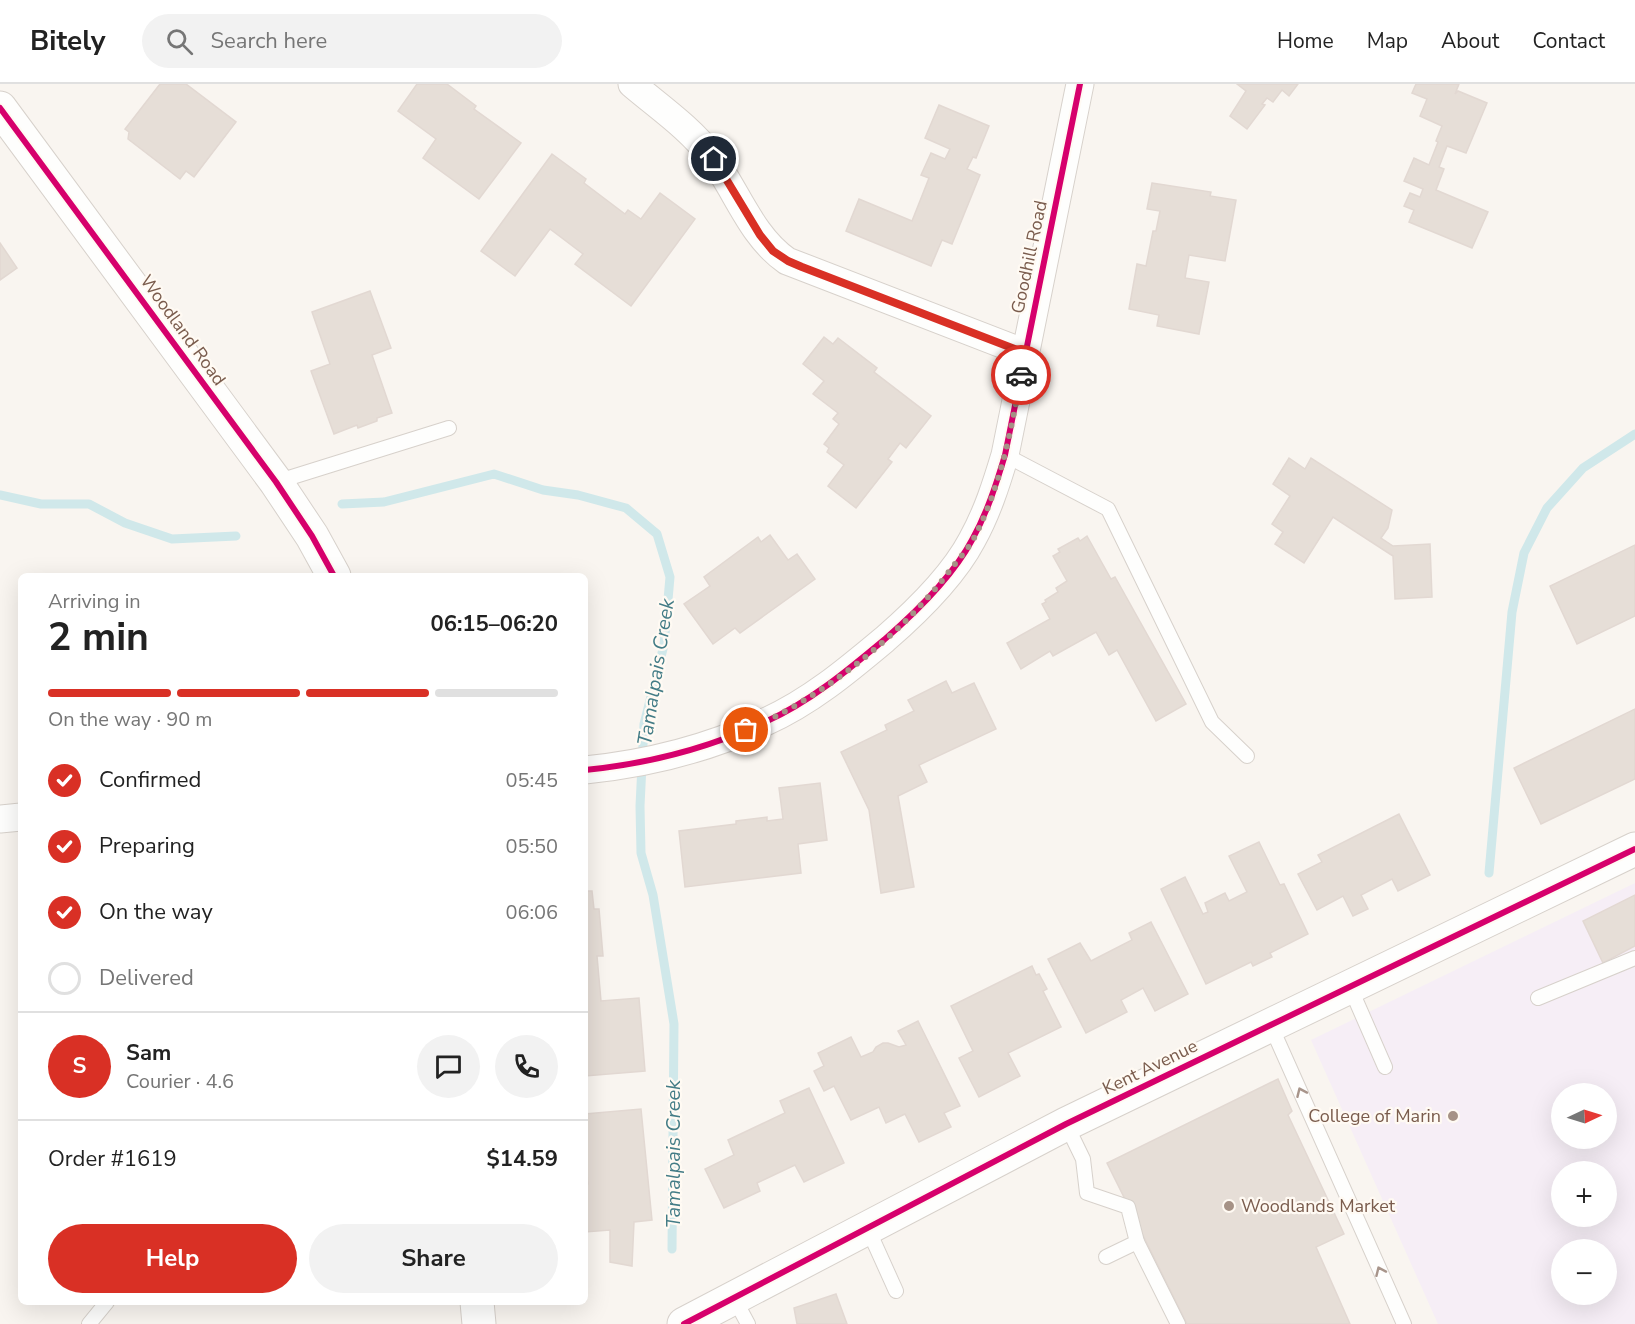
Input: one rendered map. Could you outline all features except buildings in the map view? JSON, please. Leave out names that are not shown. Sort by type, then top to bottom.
[{"type":"street","points":[[632,84],[698,140],[714,159],[760,235],[773,251],[788,261],[1025,353]]},
{"type":"street","name":"Goodhill Road","points":[[588,770],[658,758],[725,738],[776,716],[806,699],[846,672],[915,613],[972,542],[991,501],[1005,455],[1080,84]]},
{"type":"street","name":"Woodland Road","points":[[0,108],[276,482],[312,536],[332,573]]},
{"type":"street","points":[[0,819],[18,817]]},
{"type":"street","name":"Kent Avenue","points":[[684,1324],[741,1311],[868,1228],[1066,1124],[1635,849]]},
{"type":"street","points":[[477,1305],[479,1324]]},
{"type":"lane","points":[[276,482],[449,428]]},
{"type":"lane","points":[[1005,455],[1108,509],[1212,722],[1247,756]]},
{"type":"lane","points":[[1538,999],[1635,958]]},
{"type":"lane","points":[[1350,987],[1385,1067]]},
{"type":"lane","points":[[1271,1026],[1404,1324]]},
{"type":"lane","points":[[1066,1124],[1083,1159],[1087,1193],[1128,1207],[1137,1242],[1178,1324]]},
{"type":"lane","points":[[868,1228],[896,1291]]},
{"type":"lane","points":[[1106,1257],[1137,1242]]},
{"type":"lane","points":[[89,1324],[105,1305]]},
{"type":"shaded area","name":"College of Marin","points":[[1635,883],[1635,1324],[1438,1324],[1311,1040]]},
{"type":"waterway","points":[[1489,873],[1512,612],[1524,553],[1547,508],[1583,468],[1635,434]]},
{"type":"waterway","name":"Tamalpais Creek","points":[[342,504],[384,502],[494,474],[543,490],[578,495],[626,508],[657,534],[670,577],[664,645],[644,724],[640,806],[641,853],[653,895],[674,1024],[672,1249]]},
{"type":"waterway","name":"Tamalpais Creek","points":[[0,495],[41,504],[89,504],[125,523],[172,539],[236,536]]},
{"type":"cycle path","points":[[588,770],[631,764],[677,754],[722,740],[782,714],[828,685],[885,639],[921,606],[955,567],[982,520],[1005,455],[1080,84]]},
{"type":"cycle path","points":[[0,108],[276,482],[312,536],[332,573]]},
{"type":"cycle path","points":[[684,1324],[1066,1124],[1635,849]]},
{"type":"way so far","points":[[746,730],[766,722],[806,699],[846,672],[915,613],[945,578],[972,542],[991,501],[1005,455],[1021,375]]},
{"type":"place","name":"College of Marin","points":[[1453,1116]]},
{"type":"place","name":"Woodlands Market","points":[[1229,1206]]},
{"type":"route","points":[[714,159],[760,235],[773,251],[802,267],[1025,353],[1021,375]]}]
